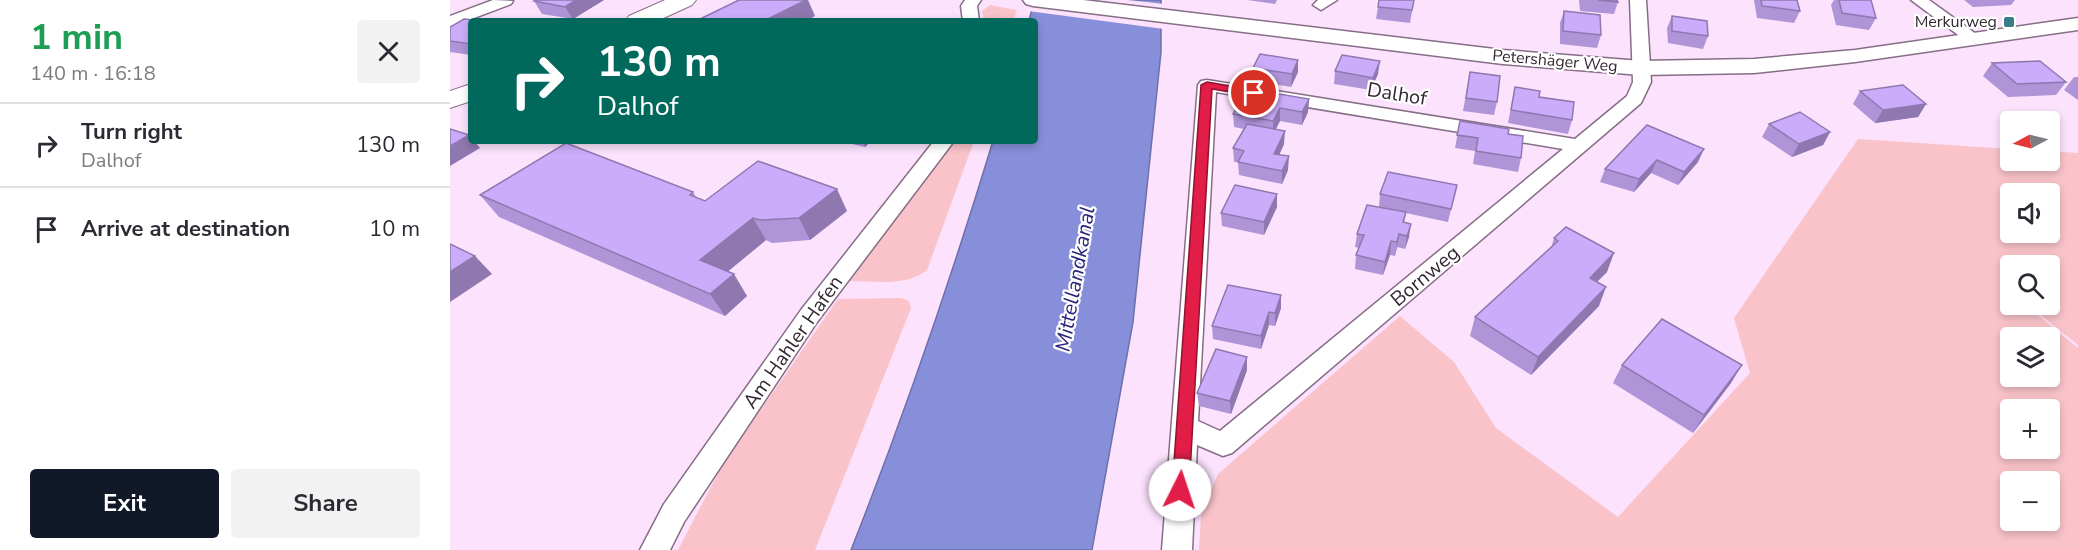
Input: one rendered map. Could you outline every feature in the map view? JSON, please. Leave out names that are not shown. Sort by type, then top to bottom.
[{"type":"main road","points":[[644,18],[684,0]]},
{"type":"main road","points":[[450,100],[468,93]]},
{"type":"street","points":[[450,22],[505,1],[503,0]]},
{"type":"street","points":[[971,18],[969,6],[973,0]]},
{"type":"street","name":"Petershäger Weg","points":[[1033,0],[1503,57],[1641,68],[1754,66],[1855,56],[2078,24]]},
{"type":"street","name":"Bornweg","points":[[1184,426],[1223,445],[1635,99],[1642,82],[1638,0]]},
{"type":"street","points":[[1919,0],[1975,39]]},
{"type":"street","name":"Dalhof","points":[[1184,426],[1207,85],[1580,146]]},
{"type":"street","name":"Am Hahler Hafen","points":[[655,550],[674,513],[809,316],[942,144]]},
{"type":"street","points":[[1177,550],[1184,426]]},
{"type":"shaded area","points":[[990,5],[1017,10],[1014,18],[983,18],[982,11]]},
{"type":"shaded area","points":[[1858,139],[2000,148],[2000,171],[2060,171],[2060,152],[2078,153],[2078,345],[2060,331],[2060,327],[2056,327],[2040,315],[2060,315],[2060,255],[2000,255],[2000,315],[2038,315],[2053,327],[2000,327],[2000,387],[2060,387],[2060,333],[2078,348],[2078,550],[1199,550],[1201,515],[1218,474],[1400,316],[1454,362],[1496,428],[1618,517],[1750,373],[1734,318]]},
{"type":"shaded area","points":[[953,144],[973,144],[927,270],[900,281],[849,281]]},
{"type":"shaded area","points":[[901,298],[909,301],[911,308],[815,550],[678,550],[723,464],[838,299]]},
{"type":"water","name":"Mittellandkanal","points":[[1034,0],[1161,0],[1161,52],[1133,322],[1092,550],[851,550],[926,347],[992,144],[1038,144],[1038,18],[1030,18]]},
{"type":"pier","points":[[1031,0],[1128,0],[1164,4],[1164,29],[1028,11]]},
{"type":"building","points":[[576,0],[565,7],[534,1]]},
{"type":"building","points":[[739,0],[806,0],[770,18],[702,18]]},
{"type":"building","points":[[1379,0],[1414,0],[1412,10],[1378,7]]},
{"type":"building","points":[[1761,0],[1797,0],[1800,11],[1762,6]]},
{"type":"building","points":[[1839,0],[1871,0],[1876,18],[1842,13]]},
{"type":"building","points":[[1564,11],[1600,15],[1601,35],[1563,31]]},
{"type":"building","points":[[1672,16],[1707,21],[1708,36],[1672,31]]},
{"type":"building","points":[[464,19],[468,19],[468,44],[450,41],[450,27]]},
{"type":"building","points":[[1260,54],[1298,60],[1292,74],[1253,68]]},
{"type":"building","points":[[1342,55],[1380,61],[1373,78],[1335,71]]},
{"type":"building","points":[[2040,61],[2066,82],[2017,84],[1992,63]]},
{"type":"building","points":[[1470,72],[1500,76],[1497,102],[1466,98]]},
{"type":"building","points":[[1903,85],[1926,104],[1883,110],[1860,91]]},
{"type":"building","points":[[1515,87],[1540,91],[1539,97],[1574,102],[1572,120],[1511,110]]},
{"type":"building","points":[[1255,90],[1309,99],[1302,112],[1280,108],[1273,121],[1233,114],[1245,93],[1253,94]]},
{"type":"building","points":[[1800,112],[1830,132],[1799,144],[1769,124]]},
{"type":"building","points":[[1460,121],[1509,129],[1508,134],[1523,136],[1521,158],[1476,151],[1478,138],[1457,135]]},
{"type":"building","points":[[1247,124],[1285,131],[1274,154],[1289,156],[1282,171],[1238,162],[1244,151],[1233,148]]},
{"type":"building","points":[[1647,125],[1704,149],[1684,172],[1657,160],[1639,179],[1605,169]]},
{"type":"building","points":[[450,129],[468,135],[468,136],[450,146]]},
{"type":"building","points":[[564,144],[693,192],[690,195],[705,201],[758,161],[837,189],[799,218],[760,220],[753,218],[700,260],[734,274],[710,294],[480,195]]},
{"type":"building","points":[[1388,172],[1457,185],[1451,209],[1380,194]]},
{"type":"building","points":[[1235,185],[1277,194],[1264,222],[1221,213]]},
{"type":"building","points":[[1367,205],[1406,212],[1403,222],[1411,224],[1407,236],[1399,234],[1397,242],[1391,241],[1385,262],[1356,255],[1364,235],[1357,234]]},
{"type":"building","points":[[1566,227],[1614,253],[1590,278],[1606,287],[1538,357],[1475,317],[1558,241],[1554,238]]},
{"type":"building","points":[[450,244],[475,256],[450,272]]},
{"type":"building","points":[[1228,285],[1281,295],[1275,313],[1269,312],[1261,336],[1212,326]]},
{"type":"building","points":[[1662,319],[1742,365],[1704,415],[1622,365]]},
{"type":"building","points":[[1216,349],[1247,357],[1230,401],[1197,393]]},
{"type":"place","name":"Merkurweg","points":[[2009,22]]},
{"type":"route","points":[[1180,490],[1207,85],[1254,93]]}]
